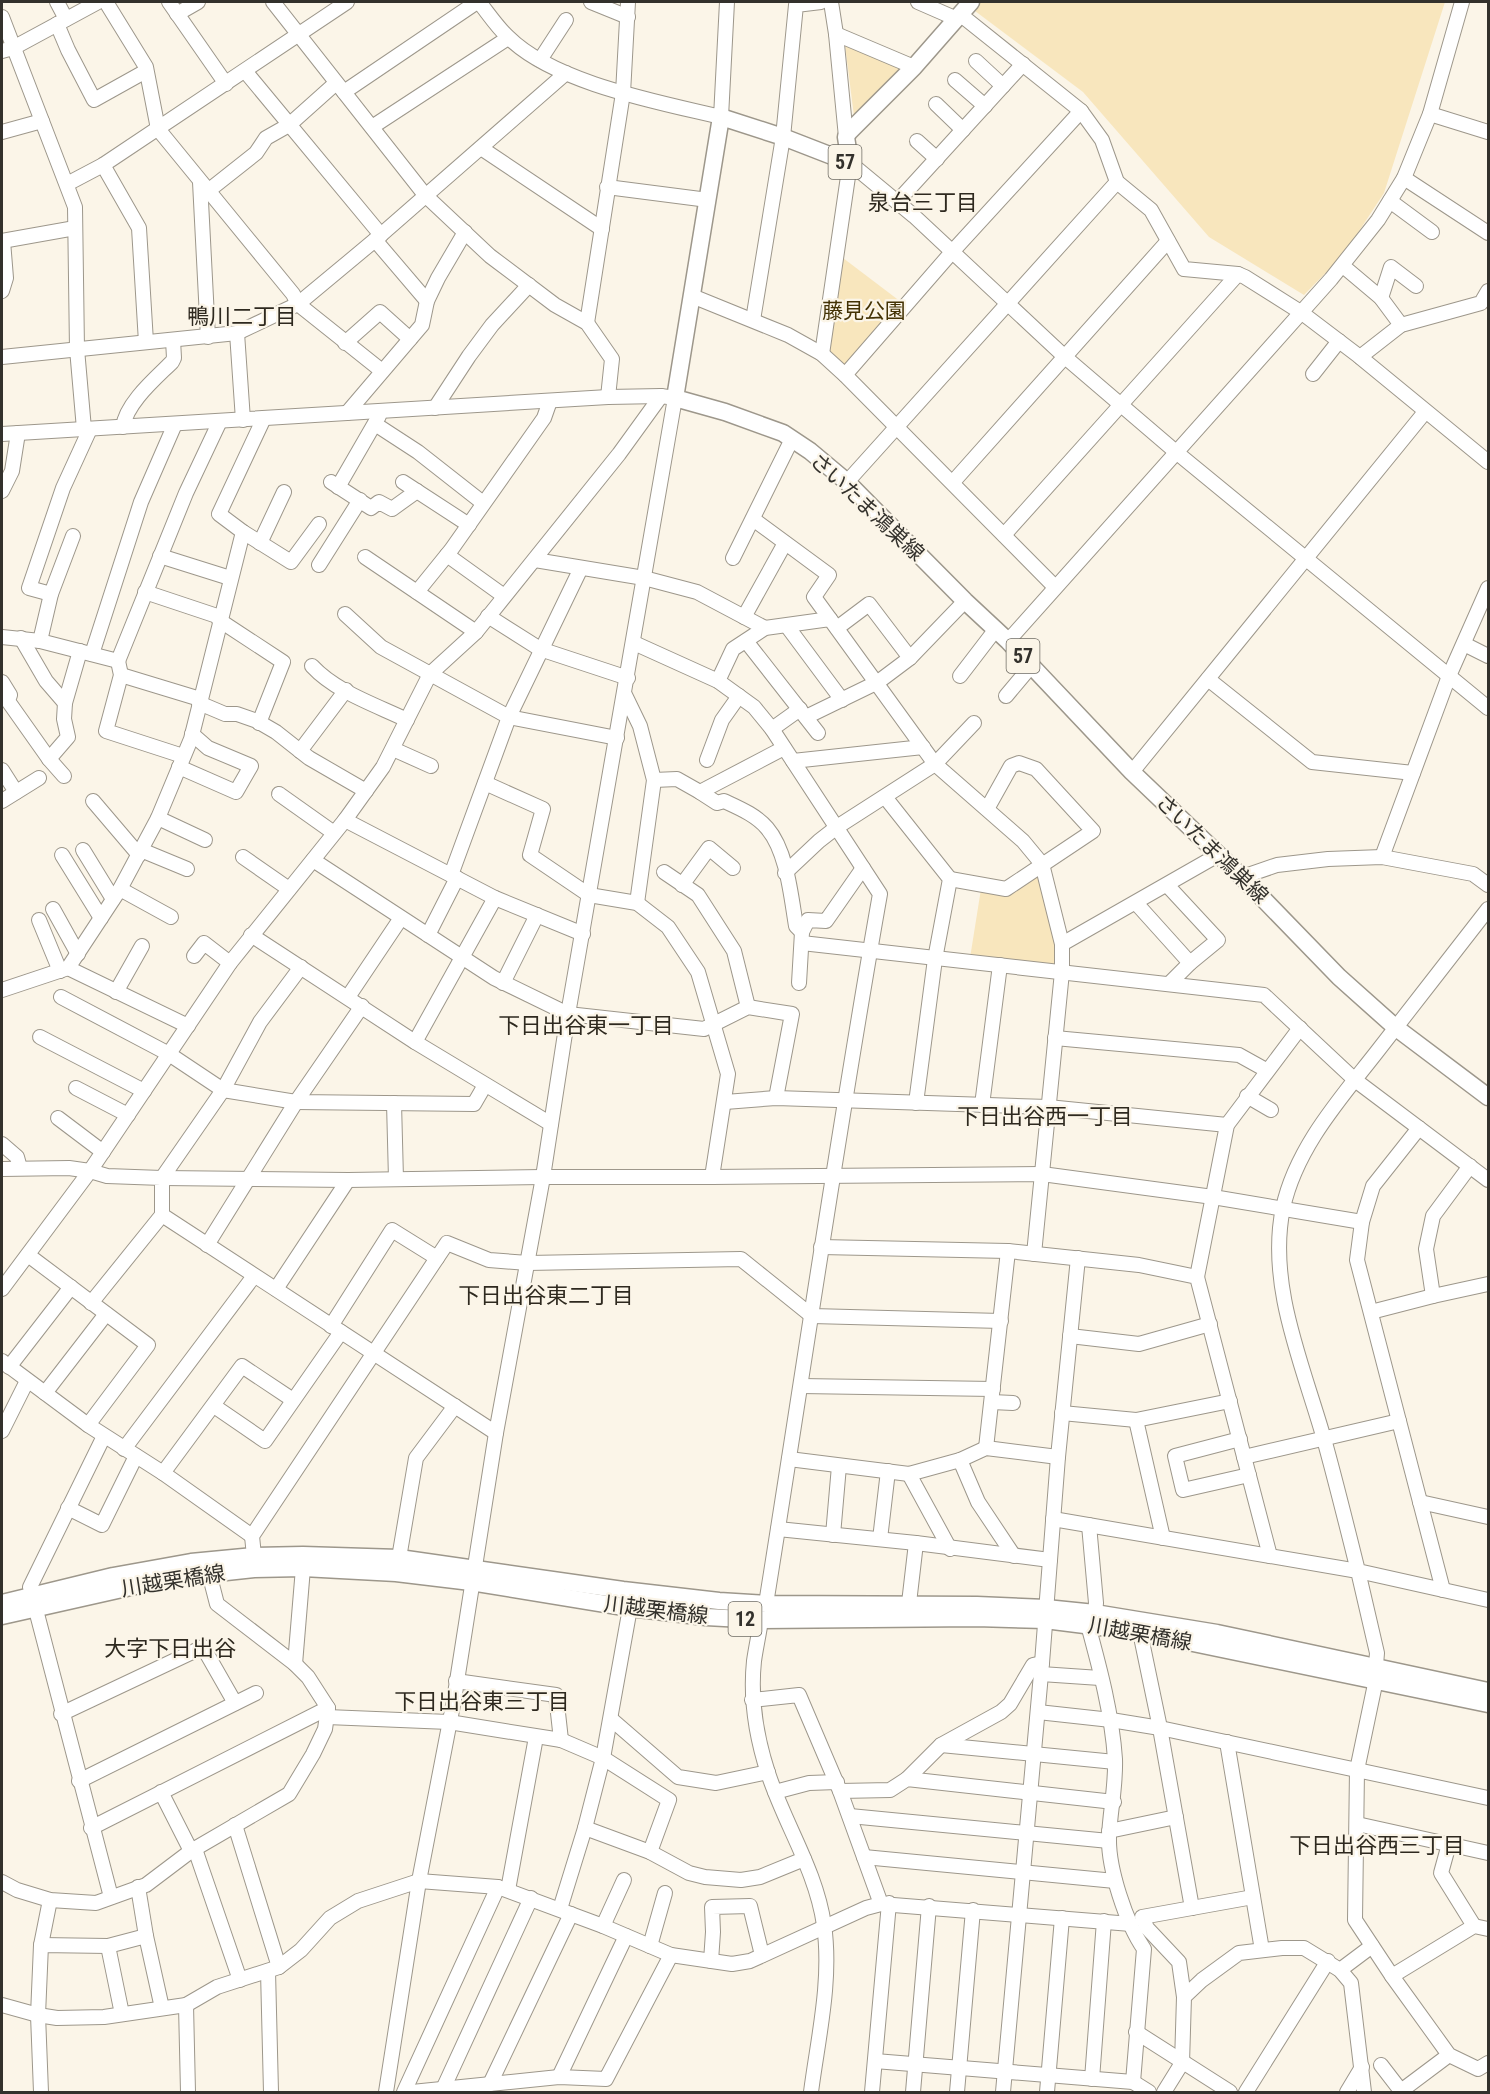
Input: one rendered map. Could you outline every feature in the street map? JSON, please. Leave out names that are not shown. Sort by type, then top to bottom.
[{"type":"main road","name":"57","points":[[850,164],[846,137],[914,67],[971,2]]},
{"type":"main road","name":"57","points":[[721,117],[783,137],[850,164]]},
{"type":"main road","points":[[668,397],[692,296],[721,117]]},
{"type":"main road","name":"さいたま鴻巣線","points":[[668,397],[725,412],[783,433],[848,483],[1032,665],[1132,772],[1242,877],[1339,977],[1395,1027],[1488,1097]]},
{"type":"main road","name":"川越栗橋線","points":[[2,1616],[33,1602],[154,1568],[254,1556],[303,1555],[399,1558],[630,1608],[760,1620],[976,1618],[1045,1614]]},
{"type":"main road","name":"川越栗橋線","points":[[2,1603],[33,1602],[209,1573],[303,1568],[396,1574],[473,1575],[766,1604],[909,1603],[1173,1624],[1376,1673],[1488,1704]]},
{"type":"main road","name":"川越栗橋線","points":[[1091,1619],[1140,1632],[1488,1691]]},
{"type":"street","points":[[57,2],[68,50],[94,100],[146,71]]},
{"type":"street","points":[[7,50],[98,2]]},
{"type":"street","points":[[106,2],[146,71],[158,129],[293,294],[298,304],[382,371]]},
{"type":"street","points":[[169,2],[226,84]]},
{"type":"street","points":[[177,14],[198,2]]},
{"type":"street","points":[[273,2],[425,195],[490,256],[555,304],[587,323],[612,359],[608,397]]},
{"type":"street","points":[[68,184],[104,165],[347,2]]},
{"type":"street","points":[[204,186],[256,153],[266,138],[340,88],[478,2],[508,38],[540,60],[566,74],[623,93],[721,117],[727,2]]},
{"type":"street","points":[[591,2],[628,17]]},
{"type":"street","points":[[587,323],[623,93],[628,2]]},
{"type":"street","points":[[753,320],[783,137],[796,5],[821,2]]},
{"type":"street","points":[[831,2],[846,137]]},
{"type":"street","points":[[918,2],[959,17],[1023,64],[1081,111],[1102,140],[1117,182],[1151,210],[1184,269],[1238,274],[1302,313],[1360,357],[1488,462]]},
{"type":"street","points":[[960,676],[1055,586],[1343,266],[1404,178],[1430,114],[1462,2]]},
{"type":"street","points":[[2,17],[7,50],[42,121],[75,207],[77,349],[87,429],[63,488],[29,588],[51,594]]},
{"type":"street","points":[[540,60],[566,20]]},
{"type":"street","points":[[836,34],[914,67]]},
{"type":"street","points":[[372,127],[508,38]]},
{"type":"street","points":[[976,62],[1003,86]]},
{"type":"street","points":[[897,202],[1023,64]]},
{"type":"street","points":[[245,71],[427,301]]},
{"type":"street","points":[[2,357],[237,333],[298,304],[378,238],[566,74]]},
{"type":"street","points":[[955,80],[985,106]]},
{"type":"street","points":[[936,104],[963,130]]},
{"type":"street","points":[[845,375],[952,252],[1081,111]]},
{"type":"street","points":[[1430,114],[1488,132]]},
{"type":"street","points":[[2,132],[42,121]]},
{"type":"street","points":[[917,141],[936,159]]},
{"type":"street","points":[[481,148],[602,229]]},
{"type":"street","points":[[850,164],[897,202],[1065,357],[1176,452],[1488,708]]},
{"type":"street","points":[[822,354],[850,164]]},
{"type":"street","points":[[104,165],[139,228],[146,342]]},
{"type":"street","points":[[1404,178],[1488,233]]},
{"type":"street","points":[[848,483],[1117,182]]},
{"type":"street","points":[[204,186],[208,337]]},
{"type":"street","points":[[608,187],[708,200]]},
{"type":"street","points":[[1390,201],[1432,232]]},
{"type":"street","points":[[2,291],[6,278],[3,271],[2,241],[75,228]]},
{"type":"street","points":[[347,413],[422,325],[427,301],[465,232]]},
{"type":"street","points":[[952,482],[1168,242]]},
{"type":"street","points":[[1343,266],[1381,298],[1401,325]]},
{"type":"street","points":[[1381,298],[1391,267],[1416,286]]},
{"type":"street","points":[[1004,535],[1238,274]]},
{"type":"street","points":[[435,408],[468,356],[529,285]]},
{"type":"street","points":[[1360,357],[1401,325],[1481,303],[1488,291]]},
{"type":"street","points":[[692,296],[789,335],[822,354],[1055,586]]},
{"type":"street","points":[[345,343],[380,312],[410,339]]},
{"type":"street","points":[[237,333],[243,420]]},
{"type":"street","points":[[123,427],[124,418],[146,387],[172,362],[174,358],[173,340]]},
{"type":"street","points":[[1313,374],[1339,341]]},
{"type":"street","points":[[2,434],[608,397],[668,397]]},
{"type":"street","points":[[2,1289],[90,1171],[230,963],[345,820],[383,767],[430,674],[476,632],[619,453],[668,397]]},
{"type":"street","points":[[386,2092],[419,1881],[449,1722],[496,1433],[528,1263],[568,1014],[634,643],[668,397]]},
{"type":"street","points":[[417,592],[469,525],[544,418],[550,401]]},
{"type":"street","points":[[381,411],[375,424],[335,484],[371,508],[379,502],[392,509],[417,491]]},
{"type":"street","points":[[1132,772],[1425,412]]},
{"type":"street","points":[[264,418],[219,514],[291,562],[319,524]]},
{"type":"street","points":[[192,734],[208,748],[251,766],[236,792],[181,762],[106,731],[120,668],[145,592],[220,421]]},
{"type":"street","points":[[49,759],[68,737],[64,719],[65,704],[141,502],[175,424]]},
{"type":"street","points":[[375,424],[418,452],[483,503]]},
{"type":"street","points":[[2,491],[12,471],[18,433]]},
{"type":"street","points":[[734,558],[792,439]]},
{"type":"street","points":[[403,482],[469,525]]},
{"type":"street","points":[[260,543],[284,492]]},
{"type":"street","points":[[318,565],[360,500]]},
{"type":"street","points":[[753,519],[829,575],[814,597],[878,682],[935,764],[1023,841],[1042,864],[1062,944],[1062,972],[1034,1254]]},
{"type":"street","points":[[2,990],[64,970],[78,954],[117,894],[158,819],[192,734],[243,532]]},
{"type":"street","points":[[40,641],[51,594],[73,536]]},
{"type":"street","points":[[744,617],[784,543]]},
{"type":"street","points":[[160,555],[230,578]]},
{"type":"street","points":[[447,555],[504,596]]},
{"type":"street","points":[[365,557],[476,632]]},
{"type":"street","points":[[535,560],[644,578],[697,592],[765,628]]},
{"type":"street","points":[[428,935],[454,877],[509,717],[580,568]]},
{"type":"street","points":[[1382,857],[1449,676],[1488,588]]},
{"type":"street","points":[[145,592],[220,619],[283,662],[259,723]]},
{"type":"street","points":[[771,729],[803,713],[842,700],[878,682],[910,658],[965,601]]},
{"type":"street","points":[[718,681],[733,649],[765,628],[834,623],[869,604],[910,658]]},
{"type":"street","points":[[345,615],[381,647],[509,717],[617,738]]},
{"type":"street","points":[[488,616],[540,649],[628,678]]},
{"type":"street","points":[[787,626],[842,700]]},
{"type":"street","points":[[2,637],[40,641],[86,652],[225,714],[237,714],[259,723],[366,791]]},
{"type":"street","points":[[21,638],[46,681],[65,704]]},
{"type":"street","points":[[746,641],[818,733]]},
{"type":"street","points":[[634,643],[718,681],[754,707],[793,761],[880,894],[832,1175],[766,1604]]},
{"type":"street","points":[[1464,644],[1488,656]]},
{"type":"street","points":[[1006,696],[1032,665]]},
{"type":"street","points":[[312,666],[321,676],[407,720]]},
{"type":"street","points":[[1208,679],[1312,762],[1413,772]]},
{"type":"street","points":[[2,682],[10,695],[8,701],[49,759],[64,776]]},
{"type":"street","points":[[300,751],[346,690]]},
{"type":"street","points":[[625,694],[640,726],[654,780],[637,903]]},
{"type":"street","points":[[707,760],[722,720],[739,696]]},
{"type":"street","points":[[785,873],[837,827],[935,764],[974,723]]},
{"type":"street","points":[[793,761],[923,747]]},
{"type":"street","points":[[393,748],[431,766]]},
{"type":"street","points":[[700,792],[784,748]]},
{"type":"street","points":[[885,797],[950,879],[1006,889],[1093,831],[1036,769],[1019,763],[1011,766],[987,809]]},
{"type":"street","points":[[2,770],[16,792]]},
{"type":"street","points":[[2,801],[39,778]]},
{"type":"street","points":[[654,780],[677,779],[717,803],[723,801],[748,813],[766,827],[778,844],[784,861],[796,926],[802,938]]},
{"type":"street","points":[[485,783],[543,809],[530,855],[590,895],[637,903],[668,927],[698,972],[728,1074],[712,1177]]},
{"type":"street","points":[[279,794],[334,833]]},
{"type":"street","points":[[93,801],[140,852],[187,869]]},
{"type":"street","points":[[158,819],[205,840]]},
{"type":"street","points":[[345,820],[495,897],[583,934]]},
{"type":"street","points":[[682,885],[708,848],[733,868]]},
{"type":"street","points":[[83,850],[117,894],[171,916]]},
{"type":"street","points":[[62,855],[101,918]]},
{"type":"street","points":[[1062,944],[1218,855]]},
{"type":"street","points":[[243,857],[289,889]]},
{"type":"street","points":[[1242,877],[1277,865],[1328,859],[1382,857],[1473,874],[1488,885]]},
{"type":"street","points":[[312,860],[504,983],[568,1014],[704,1029],[748,1007],[792,1014],[776,1098]]},
{"type":"street","points":[[800,983],[802,938],[808,920],[826,921],[863,868]]},
{"type":"street","points":[[664,872],[698,895],[734,951],[748,1007]]},
{"type":"street","points":[[916,1103],[935,959],[950,879]]},
{"type":"street","points":[[1167,885],[1218,940],[1170,983]]},
{"type":"street","points":[[416,1042],[495,897]]},
{"type":"street","points":[[1136,903],[1190,963]]},
{"type":"street","points":[[53,909],[78,954]]},
{"type":"street","points":[[1488,909],[1395,1027],[1304,1151],[1283,1208],[1280,1273],[1290,1325],[1324,1439],[1377,1653],[1376,1673],[1357,1770],[1355,1920],[1449,2055],[1478,2069],[1488,2063]]},
{"type":"street","points":[[504,983],[537,915]]},
{"type":"street","points":[[348,997],[401,918]]},
{"type":"street","points":[[39,920],[64,970],[188,1026]]},
{"type":"street","points":[[252,935],[416,1042],[550,1124]]},
{"type":"street","points":[[802,938],[870,951],[1264,995],[1355,1080],[1488,1180]]},
{"type":"street","points":[[194,956],[204,943],[230,963]]},
{"type":"street","points":[[116,992],[142,946]]},
{"type":"street","points":[[982,1105],[1000,965]]},
{"type":"street","points":[[91,1303],[162,1215],[162,1178],[223,1090],[260,1022],[301,967]]},
{"type":"street","points":[[61,997],[169,1054],[223,1090],[296,1102],[474,1104],[485,1085]]},
{"type":"street","points":[[207,1245],[296,1102],[362,1006]]},
{"type":"street","points":[[1270,1556],[1197,1277],[1227,1125],[1266,1070],[1300,1028]]},
{"type":"street","points":[[40,1037],[144,1091]]},
{"type":"street","points":[[1055,1038],[1239,1055],[1266,1070]]},
{"type":"street","points":[[76,1088],[128,1115]]},
{"type":"street","points":[[1247,1096],[1271,1110]]},
{"type":"street","points":[[724,1102],[776,1098],[1048,1107],[1227,1125]]},
{"type":"street","points":[[394,1103],[396,1179]]},
{"type":"street","points":[[58,1118],[103,1152]]},
{"type":"street","points":[[1419,1128],[1373,1186],[1362,1222],[1357,1260],[1443,1590]]},
{"type":"street","points":[[2,1144],[17,1157],[20,1168]]},
{"type":"street","points":[[1433,1296],[1426,1250],[1433,1216],[1470,1166]]},
{"type":"street","points":[[2,1169],[69,1168],[107,1176],[162,1178],[348,1180],[1042,1174],[1213,1197],[1362,1222]]},
{"type":"street","points":[[276,1289],[348,1180]]},
{"type":"street","points":[[162,1215],[496,1433]]},
{"type":"street","points":[[214,1406],[265,1442],[293,1401],[392,1230],[437,1258]]},
{"type":"street","points":[[254,1556],[252,1536],[447,1243],[489,1260],[528,1263],[741,1259],[812,1316],[1001,1321]]},
{"type":"street","points":[[821,1247],[1008,1251],[1139,1265],[1197,1277]]},
{"type":"street","points":[[986,1448],[1008,1251]]},
{"type":"street","points":[[28,1255],[148,1345],[88,1425]]},
{"type":"street","points":[[1003,2092],[1042,1668],[1058,1457],[1078,1258]]},
{"type":"street","points":[[69,1508],[102,1525],[130,1452],[254,1275]]},
{"type":"street","points":[[1371,1312],[1488,1284]]},
{"type":"street","points":[[70,1287],[5,1364],[88,1425],[163,1473],[252,1536]]},
{"type":"street","points":[[45,1394],[106,1314]]},
{"type":"street","points":[[1070,1336],[1139,1344],[1210,1324]]},
{"type":"street","points":[[163,1473],[242,1366],[293,1401]]},
{"type":"street","points":[[2,1431],[27,1381]]},
{"type":"street","points":[[801,1386],[992,1395],[1013,1403]]},
{"type":"street","points":[[1062,1413],[1136,1420],[1230,1401]]},
{"type":"street","points":[[399,1558],[416,1458],[455,1406]]},
{"type":"street","points":[[1136,1420],[1163,1538]]},
{"type":"street","points":[[1244,1457],[1399,1421]]},
{"type":"street","points":[[104,1436],[30,1587],[61,1714],[111,1898]]},
{"type":"street","points":[[1240,1439],[1174,1456],[1183,1491],[1249,1475]]},
{"type":"street","points":[[789,1459],[909,1474],[960,1460],[986,1448],[1058,1457]]},
{"type":"street","points":[[960,1460],[978,1502],[1014,1556]]},
{"type":"street","points":[[833,1535],[839,1466]]},
{"type":"street","points":[[880,1539],[888,1472]]},
{"type":"street","points":[[909,1474],[950,1549]]},
{"type":"street","points":[[1420,1502],[1488,1517]]},
{"type":"street","points":[[1053,1519],[1358,1571],[1488,1600]]},
{"type":"street","points":[[1089,1525],[1096,1603],[1091,1619],[1100,1678],[1111,1720],[1115,1762],[1114,1802],[1109,1836],[1115,1881],[1137,1939],[1144,1949],[1132,2082]]},
{"type":"street","points":[[778,1529],[1050,1560]]},
{"type":"street","points":[[909,1603],[916,1543]]},
{"type":"street","points":[[295,1664],[303,1568]]},
{"type":"street","points":[[2,1882],[17,1890],[50,1900],[96,1903],[146,1885],[193,1850],[289,1794],[325,1729],[328,1712],[308,1677],[295,1664],[217,1604],[209,1573]]},
{"type":"street","points":[[485,2087],[566,1911],[603,1758],[630,1608]]},
{"type":"street","points":[[760,1620],[754,1661],[752,1700],[756,1731],[775,1792],[815,1885],[824,1927],[826,1980],[811,2092]]},
{"type":"street","points":[[1140,1632],[1160,1728],[1192,1908]]},
{"type":"street","points":[[61,1714],[203,1647],[235,1703]]},
{"type":"street","points":[[775,1792],[809,1783],[890,1790],[907,1779],[941,1745],[1001,1712],[1010,1704],[1033,1665],[1100,1678]]},
{"type":"street","points":[[456,1681],[556,1695],[561,1740]]},
{"type":"street","points":[[79,1780],[256,1693]]},
{"type":"street","points":[[752,1700],[799,1695],[839,1787],[864,1857],[885,1904],[872,2092]]},
{"type":"street","points":[[91,1828],[328,1712],[449,1722],[561,1740],[603,1758],[669,1800],[650,1852]]},
{"type":"street","points":[[1038,1712],[1160,1728],[1488,1798]]},
{"type":"street","points":[[611,1719],[678,1777],[716,1783],[768,1772]]},
{"type":"street","points":[[404,2092],[503,1888],[536,1737]]},
{"type":"street","points":[[1227,1742],[1262,1950]]},
{"type":"street","points":[[941,1745],[1115,1762]]},
{"type":"street","points":[[907,1779],[1114,1802]]},
{"type":"street","points":[[162,1792],[193,1850],[240,1980]]},
{"type":"street","points":[[849,1816],[1026,1833],[1109,1836],[1176,1817]]},
{"type":"street","points":[[1357,1824],[1488,1853]]},
{"type":"street","points":[[235,1825],[273,1969],[272,2092]]},
{"type":"street","points":[[585,1828],[650,1852],[689,1873],[705,1877],[741,1880],[760,1877],[804,1859]]},
{"type":"street","points":[[1449,1844],[1441,1874],[1474,1926]]},
{"type":"street","points":[[864,1857],[1115,1881]]},
{"type":"street","points":[[603,1926],[624,1880]]},
{"type":"street","points":[[2,2005],[57,2018],[104,2017],[186,2005],[217,1987],[273,1969],[301,1950],[330,1918],[358,1900],[419,1881],[503,1888],[566,1911],[671,1955],[732,1964],[750,1961],[866,1908],[885,1904],[1131,1924]]},
{"type":"street","points":[[138,1887],[162,2008]]},
{"type":"street","points":[[650,1946],[666,1893]]},
{"type":"street","points":[[1164,2092],[1182,2063],[1184,1997],[1179,1962],[1147,1928],[1142,1917],[1253,1897]]},
{"type":"street","points":[[448,2090],[531,1898]]},
{"type":"street","points":[[41,2092],[38,2015],[41,1945],[50,1900]]},
{"type":"street","points":[[711,1961],[712,1906],[750,1906],[762,1955]]},
{"type":"street","points":[[913,2092],[929,1906]]},
{"type":"street","points":[[957,2092],[973,1910]]},
{"type":"street","points":[[1047,2092],[1062,1918]]},
{"type":"street","points":[[1080,2092],[1086,2079],[1104,1921]]},
{"type":"street","points":[[1392,1976],[1474,1926],[1488,1929]]},
{"type":"street","points":[[41,1945],[108,1946],[146,1936]]},
{"type":"street","points":[[559,2078],[626,1936]]},
{"type":"street","points":[[108,1946],[122,2014]]},
{"type":"street","points":[[1340,1970],[1372,1946]]},
{"type":"street","points":[[1184,1997],[1202,1980],[1239,1953],[1304,1948],[1328,1961],[1351,1983],[1365,2092]]},
{"type":"street","points":[[415,2092],[559,2078],[580,2086],[606,2079],[671,1955]]},
{"type":"street","points":[[1246,2092],[1328,1961]]},
{"type":"street","points":[[186,2005],[188,2092]]},
{"type":"street","points":[[1136,2032],[1230,2092]]},
{"type":"street","points":[[1381,2065],[1401,2091],[1449,2055]]},
{"type":"street","points":[[391,2060],[416,2066]]},
{"type":"street","points":[[875,2061],[1132,2082],[1149,2092]]},
{"type":"street","points":[[1347,2092],[1362,2067]]},
{"type":"green space","points":[[963,2],[1445,2],[1384,193],[1344,254],[1304,295],[1209,237],[1083,92]]},
{"type":"green space","points":[[845,45],[908,70],[855,124]]},
{"type":"green space","name":"藤見公園","points":[[843,258],[905,305],[854,373],[828,351]]},
{"type":"green space","points":[[1034,875],[1039,876],[1059,950],[1059,964],[1054,966],[970,958],[981,889]]},
{"type":"district","name":"泉台三丁目","points":[[923,202]]},
{"type":"district","name":"鴨川二丁目","points":[[242,316]]},
{"type":"district","name":"下日出谷東一丁目","points":[[586,1025]]},
{"type":"district","name":"下日出谷西一丁目","points":[[1045,1116]]},
{"type":"district","name":"下日出谷東二丁目","points":[[546,1295]]},
{"type":"district","name":"大字下日出谷","points":[[170,1648]]},
{"type":"district","name":"下日出谷東三丁目","points":[[482,1701]]},
{"type":"district","name":"下日出谷西三丁目","points":[[1377,1845]]}]
